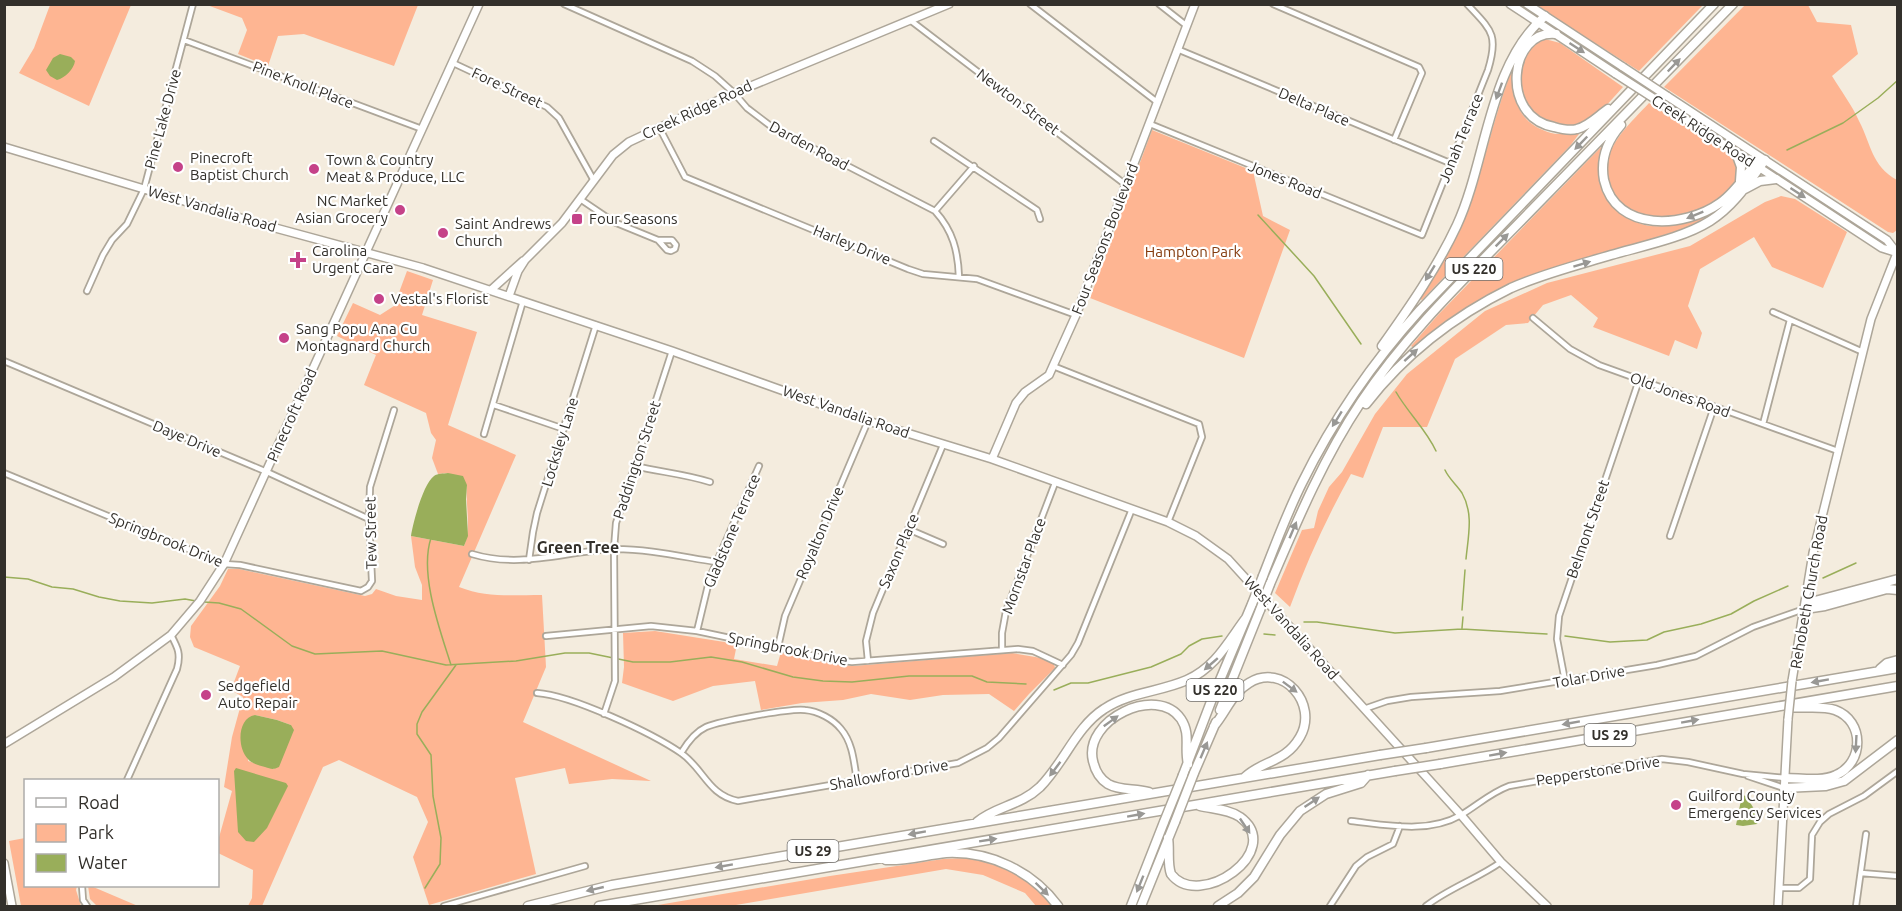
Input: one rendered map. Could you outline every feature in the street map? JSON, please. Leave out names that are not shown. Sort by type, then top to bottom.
[{"type":"highway","name":"US 220","points":[[1131,906],[1216,688],[1296,495],[1342,410],[1369,371],[1420,310],[1714,4]]},
{"type":"highway","name":"US 220","points":[[1141,906],[1270,584],[1312,488],[1333,447],[1362,401],[1412,334],[1733,4]]},
{"type":"highway","points":[[1369,371],[1375,356],[1408,309],[1457,225],[1477,171],[1497,94],[1524,38],[1545,16]]},
{"type":"highway","points":[[1556,34],[1544,35],[1531,42],[1520,60],[1516,75],[1517,88],[1522,107],[1529,115],[1544,125],[1568,130],[1578,129],[1592,122],[1621,100]]},
{"type":"highway","points":[[1633,107],[1607,146],[1602,169],[1610,195],[1628,213],[1646,219],[1673,222],[1689,218],[1720,203],[1740,188],[1776,178]]},
{"type":"highway","points":[[1736,153],[1741,167],[1740,188]]},
{"type":"highway","points":[[1333,447],[1396,368],[1427,340],[1459,317],[1512,288],[1562,270],[1686,232],[1709,222],[1723,211],[1760,162]]},
{"type":"highway","points":[[1804,609],[1811,602],[1898,579]]},
{"type":"highway","points":[[1804,609],[1825,606],[1887,589],[1898,590]]},
{"type":"highway","points":[[974,823],[984,816],[1032,795],[1052,774],[1087,724],[1105,708],[1135,695],[1186,681],[1199,673],[1222,654],[1246,618]]},
{"type":"highway","points":[[1877,671],[1887,663],[1898,660]]},
{"type":"highway","name":"US 29","points":[[528,906],[612,885],[1898,668]]},
{"type":"highway","points":[[1214,726],[1242,688],[1256,680],[1270,677],[1278,679],[1291,686],[1300,695],[1305,715],[1300,736],[1286,753],[1267,765],[1253,770],[1245,778]]},
{"type":"highway","name":"US 29","points":[[599,906],[1898,686]]},
{"type":"highway","points":[[1152,793],[1140,789],[1120,789],[1100,777],[1092,757],[1093,742],[1099,730],[1106,724],[1115,717],[1142,706],[1163,707],[1181,718],[1188,733],[1185,754],[1188,764]]},
{"type":"highway","points":[[1779,706],[1837,711],[1851,721],[1858,739],[1855,758],[1838,775],[1822,779],[1785,778]]},
{"type":"highway","points":[[1784,788],[1826,786],[1844,781],[1898,740]]},
{"type":"highway","points":[[1218,906],[1238,893],[1254,877],[1280,835],[1300,810],[1326,794],[1361,783],[1368,775]]},
{"type":"highway","points":[[1193,805],[1234,814],[1247,825],[1251,833],[1253,848],[1245,868],[1232,883]]},
{"type":"highway","points":[[1168,838],[1171,873],[1177,883],[1193,894]]},
{"type":"highway","points":[[868,860],[896,861],[948,853],[983,856],[1007,864],[1027,876],[1058,906]]},
{"type":"main road","name":"Pinecroft Road","points":[[4,744],[114,677],[171,635],[199,602],[224,564],[479,4]]},
{"type":"main road","name":"Creek Ridge Road","points":[[509,296],[525,260],[562,223],[613,155],[629,142],[734,93],[949,4]]},
{"type":"main road","name":"Four Seasons Boulevard","points":[[992,459],[1016,403],[1025,392],[1048,375],[1076,315],[1195,4]]},
{"type":"main road","name":"Creek Ridge Road","points":[[1510,4],[1736,153],[1760,162],[1776,178],[1882,248],[1897,253]]},
{"type":"main road","name":"Creek Ridge Road","points":[[1527,4],[1667,96],[1760,162],[1887,240],[1897,253]]},
{"type":"main road","name":"West Vandalia Road","points":[[4,147],[256,223],[423,268],[672,351],[868,421],[992,459],[1168,522],[1196,536],[1228,559],[1291,626],[1501,862],[1547,906]]},
{"type":"main road","name":"Rehobeth Church Road","points":[[1778,906],[1788,719],[1793,673],[1813,553],[1871,319],[1897,253]]},
{"type":"main road","points":[[491,290],[525,260]]},
{"type":"main road","points":[[4,862],[12,906]]},
{"type":"street","name":"Pine Lake Drive","points":[[87,291],[103,255],[112,240],[127,224],[144,189],[193,4]]},
{"type":"street","name":"Darden Road","points":[[564,4],[692,61],[715,76],[747,108],[772,128],[934,211],[952,234],[958,254],[959,277]]},
{"type":"street","points":[[1030,4],[1157,102]]},
{"type":"street","points":[[1159,4],[1187,26]]},
{"type":"street","points":[[1273,4],[1419,67],[1422,73],[1394,140]]},
{"type":"street","name":"Jonah Terrace","points":[[1422,235],[1488,70],[1494,48],[1494,39],[1490,31],[1467,4]]},
{"type":"street","name":"Newton Street","points":[[910,20],[1126,184]]},
{"type":"street","name":"Pine Knoll Place","points":[[184,40],[422,129]]},
{"type":"street","name":"Delta Place","points":[[1178,50],[1450,163]]},
{"type":"street","name":"Fore Street","points":[[453,63],[547,107],[559,118],[593,179]]},
{"type":"street","name":"Jones Road","points":[[1150,124],[1422,235]]},
{"type":"street","name":"Harley Drive","points":[[659,127],[685,177],[908,269],[923,274],[959,277],[992,284],[1076,315]]},
{"type":"street","points":[[934,141],[1037,210],[1040,219]]},
{"type":"street","points":[[934,211],[974,166]]},
{"type":"street","points":[[580,199],[614,222],[658,240]]},
{"type":"street","points":[[484,434],[524,301]]},
{"type":"street","points":[[1773,312],[1863,352]]},
{"type":"street","name":"Old Jones Road","points":[[1533,318],[1584,358],[1838,451]]},
{"type":"street","points":[[1763,424],[1790,320]]},
{"type":"street","name":"Locksley Lane","points":[[529,560],[535,522],[596,325]]},
{"type":"street","name":"Paddington Street","points":[[604,714],[615,681],[614,549],[616,523],[672,351]]},
{"type":"street","name":"Daye Drive","points":[[4,361],[267,472],[369,519]]},
{"type":"street","points":[[1053,366],[1199,424],[1202,437],[1168,522]]},
{"type":"street","name":"Belmont Street","points":[[1564,681],[1557,639],[1559,616],[1639,380]]},
{"type":"street","points":[[494,405],[564,429]]},
{"type":"street","points":[[1670,536],[1714,407]]},
{"type":"street","name":"Tew Street","points":[[368,587],[372,581],[370,488],[394,410]]},
{"type":"street","name":"Royalton Drive","points":[[778,647],[785,616],[868,421]]},
{"type":"street","name":"Saxon Place","points":[[868,661],[866,641],[868,628],[943,445]]},
{"type":"street","points":[[635,466],[687,475],[710,482]]},
{"type":"street","name":"Gladstone Terrace","points":[[697,631],[716,562],[759,466]]},
{"type":"street","name":"Springbrook Drive","points":[[4,473],[224,564],[240,565],[361,591],[368,587]]},
{"type":"street","name":"Mornstar Place","points":[[1002,650],[1006,611],[1055,483]]},
{"type":"street","name":"Shallowford Drive","points":[[537,693],[553,694],[631,726],[681,753],[698,768],[718,794],[726,799],[738,801],[958,763],[987,748],[999,738],[1063,665],[1078,644],[1132,509]]},
{"type":"street","points":[[908,529],[943,544]]},
{"type":"street","points":[[472,554],[498,561],[529,560],[614,549],[643,550],[716,562]]},
{"type":"street","name":"Tolar Drive","points":[[1364,709],[1411,696],[1500,691],[1695,656],[1753,627],[1804,609]]},
{"type":"street","name":"Springbrook Drive","points":[[546,636],[651,626],[697,631],[834,660],[868,661],[1018,649],[1033,651],[1063,665]]},
{"type":"street","points":[[127,779],[177,669],[180,658],[179,649],[171,635]]},
{"type":"street","points":[[681,753],[696,733],[706,727],[804,709],[831,720],[841,729],[849,741],[857,781]]},
{"type":"street","name":"Pepperstone Drive","points":[[1351,820],[1400,826],[1420,826],[1442,822],[1461,815],[1495,791],[1509,786],[1662,759],[1743,774],[1785,778]]},
{"type":"street","points":[[1779,888],[1799,888],[1810,879],[1812,835],[1823,818],[1864,796],[1898,771]]},
{"type":"street","name":"Pepperstone Drive","points":[[1743,774],[1784,788]]},
{"type":"street","points":[[1330,906],[1356,866],[1367,857],[1393,844],[1400,826]]},
{"type":"street","points":[[1856,906],[1866,834]]},
{"type":"street","points":[[1426,906],[1488,872],[1501,862]]},
{"type":"street","points":[[444,906],[585,866]]},
{"type":"street","points":[[1861,873],[1898,876]]},
{"type":"street","points":[[82,887],[83,900],[87,906]]},
{"type":"green space","points":[[418,4],[394,66],[304,34],[278,36],[268,66],[238,54],[247,30],[242,18],[207,5]]},
{"type":"green space","points":[[1746,4],[1808,5],[1817,22],[1851,25],[1858,54],[1832,76],[1856,115],[1877,161],[1888,174],[1897,180],[1897,230],[1893,233],[1888,232],[1664,87]]},
{"type":"green space","points":[[50,5],[131,5],[89,106],[19,73],[34,48]]},
{"type":"green space","points":[[1535,5],[1703,5],[1639,71]]},
{"type":"green space","points":[[1545,39],[1560,43],[1623,87],[1602,109],[1584,123],[1558,126],[1542,120],[1530,109],[1523,94],[1520,78],[1522,62],[1530,48]]},
{"type":"green space","points":[[1520,51],[1515,89],[1520,111],[1527,120],[1551,133],[1579,134],[1422,300],[1419,298],[1460,224],[1473,193],[1504,91]]},
{"type":"green space","points":[[1649,103],[1730,155],[1737,171],[1732,186],[1718,200],[1698,210],[1675,216],[1651,216],[1630,209],[1614,194],[1608,180],[1609,156],[1622,133]]},
{"type":"green space","name":"Hampton Park","points":[[1152,130],[1253,171],[1263,216],[1290,230],[1244,358],[1090,298]]},
{"type":"green space","points":[[1602,146],[1604,147],[1599,172],[1603,183],[1623,212],[1638,223],[1650,226],[1675,224],[1722,207],[1705,220],[1687,228],[1542,272],[1414,348],[1411,346],[1437,316]]},
{"type":"green space","points":[[1781,196],[1795,199],[1847,232],[1823,288],[1772,267],[1754,237],[1700,269],[1688,306],[1702,333],[1697,349],[1675,340],[1669,356],[1593,327],[1598,318],[1571,295],[1543,305],[1528,323],[1506,325],[1455,359],[1427,427],[1383,427],[1363,478],[1351,474],[1334,506],[1310,556],[1290,607],[1275,593],[1302,530],[1314,528],[1318,511],[1329,487],[1342,472],[1375,414],[1407,374],[1485,311],[1547,283],[1690,246],[1765,202]]},
{"type":"green space","points":[[407,271],[433,280],[422,315],[477,332],[448,425],[516,455],[459,587],[490,594],[542,595],[546,667],[523,722],[651,781],[612,779],[569,784],[565,768],[515,778],[536,874],[429,905],[413,857],[428,822],[417,797],[339,760],[323,767],[262,906],[248,906],[252,898],[253,870],[219,853],[219,837],[232,791],[224,787],[232,737],[243,697],[231,690],[240,666],[194,647],[190,637],[191,626],[220,586],[228,569],[239,569],[365,596],[372,594],[376,589],[396,596],[422,600],[422,585],[415,567],[411,536],[464,546],[466,539],[467,485],[448,473],[438,474],[432,458],[436,440],[431,433],[426,413],[364,385],[376,355],[337,336],[353,303],[380,315],[394,306]],"holes":[[[255,715],[291,725],[274,769],[248,761]]]},
{"type":"green space","points":[[655,631],[737,644],[734,659],[777,666],[781,652],[853,666],[1012,653],[1041,658],[1054,664],[1055,668],[1014,711],[989,694],[943,695],[910,700],[871,694],[843,700],[802,703],[761,710],[755,681],[713,686],[673,701],[622,683],[623,633]]},
{"type":"green space","points":[[24,838],[24,887],[77,887],[81,906],[21,906],[9,841]]},
{"type":"green space","points":[[966,858],[1003,868],[1025,880],[1053,906],[1036,906],[1025,893],[983,875],[946,869],[730,906],[652,906],[830,876],[943,859]]},
{"type":"green space","points":[[88,887],[93,887],[138,906],[97,906],[90,899]]},
{"type":"water","points":[[60,54],[71,57],[75,61],[69,73],[57,80],[46,70],[53,58]]},
{"type":"water","points":[[439,474],[463,476],[467,485],[468,536],[464,546],[411,536],[422,495],[430,480]]},
{"type":"water","points":[[255,715],[291,725],[294,730],[277,768],[270,769],[254,763],[244,754],[241,741],[242,727],[249,717]]},
{"type":"water","points":[[236,768],[286,783],[288,786],[267,828],[254,842],[246,841],[238,832],[234,771]]},
{"type":"water","points":[[1742,795],[1746,796],[1756,812],[1757,824],[1736,825]]},
{"type":"waterway","points":[[1787,150],[1843,123],[1878,98],[1898,80]]},
{"type":"waterway","points":[[1258,215],[1314,276],[1361,344]]},
{"type":"waterway","points":[[1396,392],[1436,451]]},
{"type":"waterway","points":[[1445,470],[1462,493],[1468,509],[1466,559]]},
{"type":"waterway","points":[[431,538],[428,552],[429,585],[451,665]]},
{"type":"waterway","points":[[1823,578],[1856,563]]},
{"type":"waterway","points":[[1462,610],[1465,570]]},
{"type":"waterway","points":[[4,577],[28,579],[52,587],[73,589],[120,601],[152,603],[185,599],[196,601]]},
{"type":"waterway","points":[[1565,636],[1610,642],[1647,640],[1664,632],[1701,624],[1731,614],[1788,586]]},
{"type":"waterway","points":[[204,602],[219,603],[241,609],[292,646],[315,654],[382,651],[446,665],[516,661],[565,653],[589,653],[633,662],[670,662],[711,657],[742,662],[793,677],[823,681],[852,682],[909,676],[972,676],[987,682],[1026,684]]},
{"type":"waterway","points":[[1462,628],[1463,617]]},
{"type":"waterway","points":[[1304,622],[1395,633],[1462,629],[1547,634]]},
{"type":"waterway","points":[[1264,634],[1275,635]]},
{"type":"waterway","points":[[1054,690],[1071,683],[1088,683],[1151,667],[1181,654],[1189,646],[1202,639],[1222,636]]},
{"type":"waterway","points":[[425,888],[440,864],[441,838],[433,796],[431,755],[417,734],[417,724],[422,712],[456,665]]},
{"type":"place","name":"Pinecroft Baptist Church","points":[[178,167]]},
{"type":"place","name":"Town & Country Meat & Produce, LLC","points":[[314,169]]},
{"type":"place","name":"NC Market Asian Grocery","points":[[400,210]]},
{"type":"place","name":"Four Seasons","points":[[577,219]]},
{"type":"place","name":"Saint Andrews Church","points":[[443,233]]},
{"type":"place","name":"Carolina Urgent Care","points":[[298,260]]},
{"type":"place","name":"Vestal's Florist","points":[[379,299]]},
{"type":"place","name":"Sang Popu Ana Cu Montagnard Church","points":[[284,338]]},
{"type":"place","name":"Sedgefield Auto Repair","points":[[206,695]]},
{"type":"place","name":"Guilford County Emergency Services","points":[[1676,805]]},
{"type":"district","name":"Green Tree","points":[[578,547]]}]
